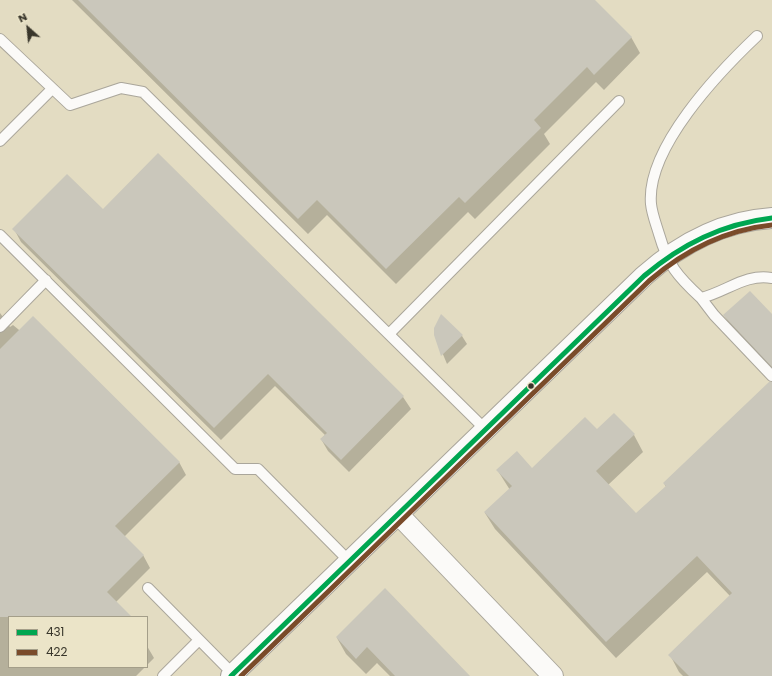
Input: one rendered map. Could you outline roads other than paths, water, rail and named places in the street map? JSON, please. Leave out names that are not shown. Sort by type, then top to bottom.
[{"type":"street","points":[[232,675],[644,276],[666,257],[690,242],[714,231],[737,224],[772,218]]},
{"type":"street","points":[[398,514],[553,676]]},
{"type":"lane","points":[[757,36],[738,54],[696,100],[671,139],[660,161],[654,180],[651,204],[666,257],[684,283],[701,298],[714,315],[772,376]]},
{"type":"lane","points":[[0,39],[70,106],[121,88],[143,92],[486,430]]},
{"type":"lane","points":[[0,141],[52,89]]},
{"type":"lane","points":[[389,334],[619,101]]},
{"type":"lane","points":[[0,234],[235,469],[258,470],[349,561]]},
{"type":"lane","points":[[701,298],[716,294],[741,281],[760,276],[772,278]]},
{"type":"lane","points":[[0,327],[46,280]]},
{"type":"lane","points":[[148,588],[232,675]]},
{"type":"lane","points":[[163,676],[199,640]]}]
